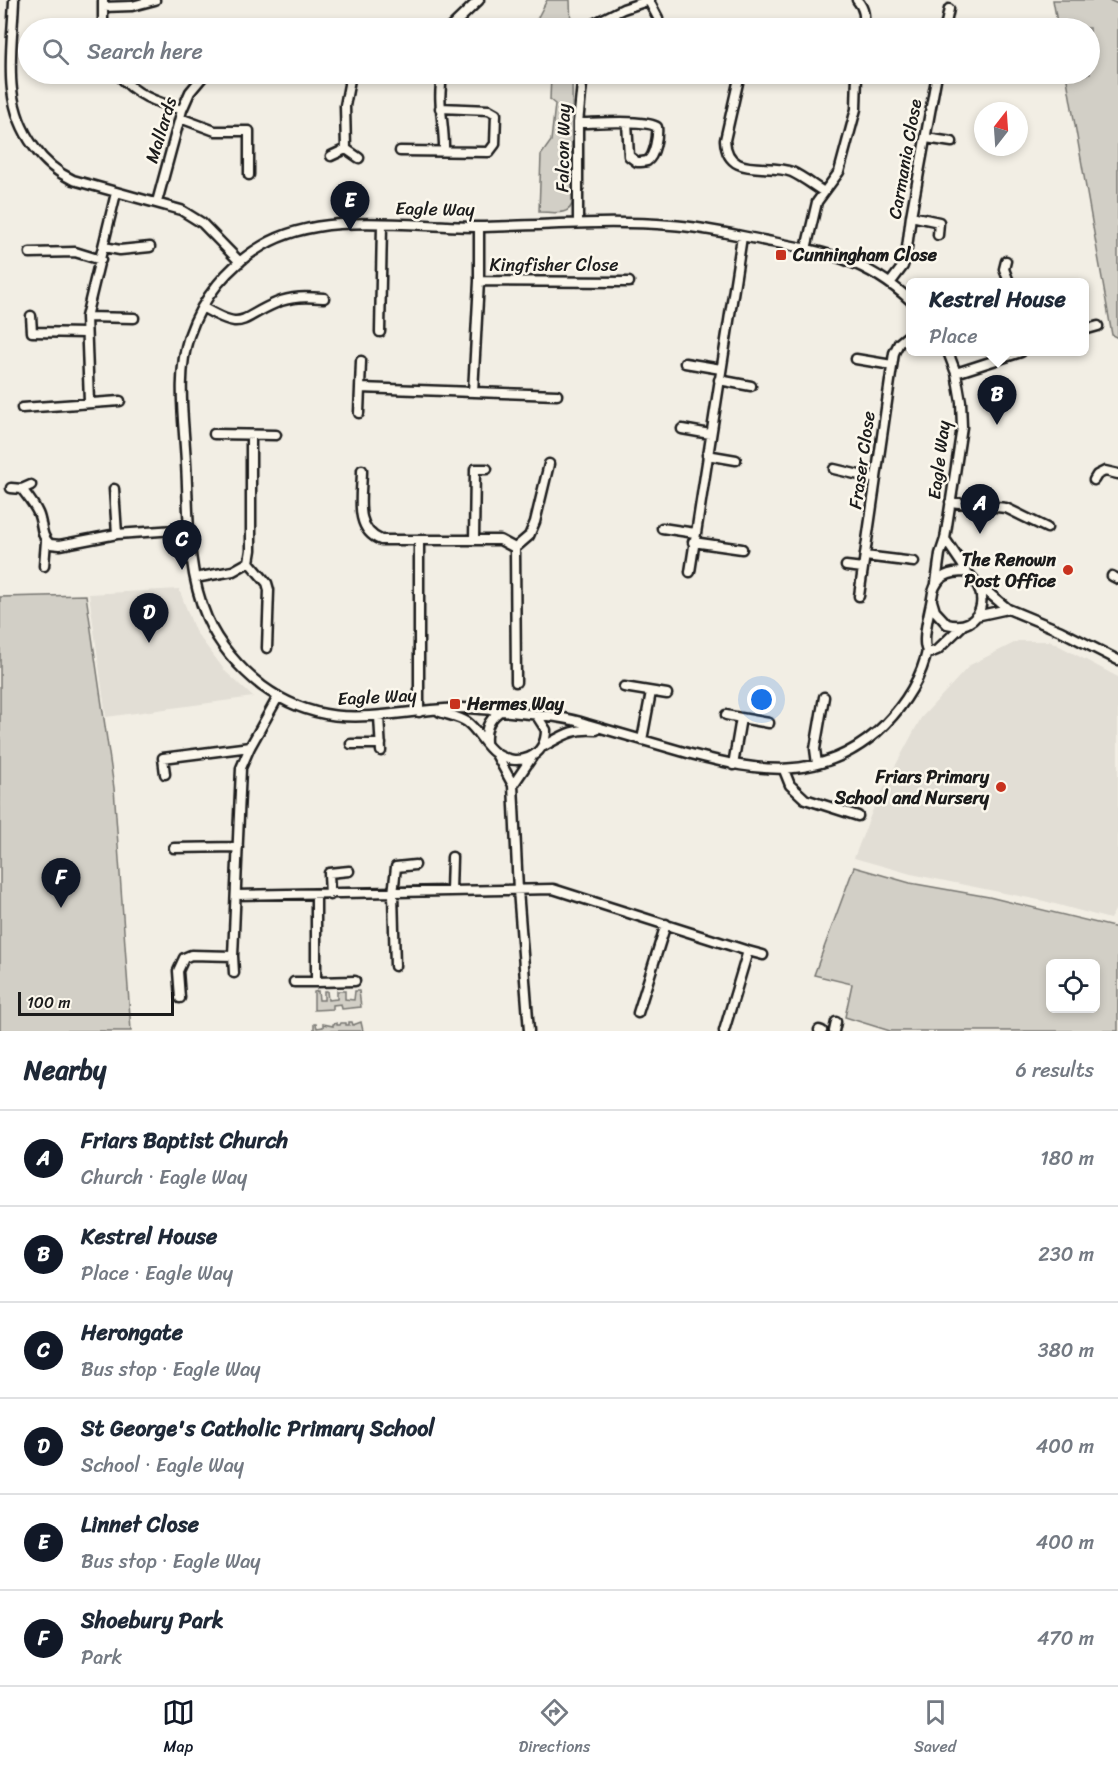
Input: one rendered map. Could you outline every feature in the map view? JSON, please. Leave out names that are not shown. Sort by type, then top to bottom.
[{"type":"street","points":[[14,0],[11,78],[15,109],[21,126],[38,152],[62,174],[89,186],[181,210],[202,223],[240,262]]},
{"type":"street","points":[[103,3],[132,6],[154,0]]},
{"type":"street","points":[[460,18],[479,0]]},
{"type":"street","points":[[619,0],[623,9]]},
{"type":"street","points":[[605,18],[649,0],[658,18]]},
{"type":"street","points":[[857,0],[863,7],[865,18]]},
{"type":"street","points":[[947,18],[949,9]]},
{"type":"street","points":[[128,84],[148,99],[215,131],[249,130],[249,175]]},
{"type":"street","name":"Mallards","points":[[157,202],[181,114],[190,92],[197,84]]},
{"type":"street","points":[[346,149],[345,106],[349,84]]},
{"type":"street","points":[[442,84],[440,108],[445,130],[444,151]]},
{"type":"street","name":"Falcon Way","points":[[578,223],[578,123],[582,84]]},
{"type":"street","points":[[738,84],[725,140],[725,148],[730,159],[751,168],[793,172],[824,192]]},
{"type":"street","points":[[806,249],[817,202],[839,172],[856,109],[857,84]]},
{"type":"street","name":"Carmania Close","points":[[891,282],[903,266],[906,256],[935,84]]},
{"type":"street","points":[[400,151],[489,152],[495,144],[496,114],[489,110],[440,108]]},
{"type":"street","points":[[578,123],[627,123],[646,123],[657,127],[648,160],[637,162],[629,156],[627,123]]},
{"type":"street","points":[[926,138],[952,142]]},
{"type":"street","points":[[331,156],[346,149]]},
{"type":"street","points":[[346,149],[359,158]]},
{"type":"street","points":[[89,402],[86,317],[116,193]]},
{"type":"street","points":[[911,216],[939,222],[938,235]]},
{"type":"street","name":"Eagle Way","points":[[500,712],[463,708],[379,716],[328,715],[292,705],[278,697],[248,674],[221,642],[207,619],[195,578],[182,381],[187,342],[202,307],[218,284],[240,262],[269,242],[298,230],[337,224],[479,227],[578,223],[700,228],[806,249],[876,272],[906,296]]},
{"type":"street","points":[[380,332],[382,225]]},
{"type":"street","name":"Kingfisher Close","points":[[473,392],[479,281],[479,227]]},
{"type":"street","points":[[690,572],[742,237]]},
{"type":"street","points":[[104,248],[120,250],[150,247]]},
{"type":"street","points":[[30,254],[75,252],[101,260]]},
{"type":"street","points":[[1006,261],[1004,268],[1008,278]]},
{"type":"street","name":"Kingfisher Close","points":[[479,281],[629,282]]},
{"type":"street","points":[[202,307],[226,321],[234,321],[249,319],[284,300],[304,297],[324,298]]},
{"type":"street","points":[[31,315],[32,332],[85,333]]},
{"type":"street","points":[[86,317],[135,318]]},
{"type":"street","points":[[1089,329],[1098,326]]},
{"type":"street","name":"Fraser Close","points":[[859,596],[894,353],[899,343],[906,337]]},
{"type":"street","name":"Eagle Way","points":[[935,584],[945,539],[962,427],[962,402],[950,356]]},
{"type":"street","points":[[956,373],[1006,356]]},
{"type":"street","points":[[855,359],[892,365]]},
{"type":"street","points":[[359,413],[361,361]]},
{"type":"street","points":[[685,363],[721,369]]},
{"type":"street","points":[[719,380],[751,386]]},
{"type":"street","points":[[360,388],[557,395]]},
{"type":"street","points":[[22,408],[120,401]]},
{"type":"street","points":[[682,429],[710,434]]},
{"type":"street","points":[[214,434],[276,435]]},
{"type":"street","points":[[249,562],[251,550],[251,435]]},
{"type":"street","points":[[707,455],[736,460]]},
{"type":"street","points":[[516,682],[515,548],[529,536],[535,522],[549,464]]},
{"type":"street","points":[[474,540],[475,469],[487,469]]},
{"type":"street","points":[[362,470],[361,520],[372,537],[381,540],[419,541],[500,540],[515,548]]},
{"type":"street","points":[[834,470],[876,479]]},
{"type":"street","points":[[1094,480],[1097,475],[1105,471],[1118,474]]},
{"type":"street","points":[[11,488],[21,489],[31,485]]},
{"type":"street","points":[[21,489],[40,516],[46,541],[44,566]]},
{"type":"street","points":[[114,489],[117,534]]},
{"type":"street","points":[[950,502],[1006,508],[1047,528]]},
{"type":"street","points":[[662,528],[742,549]]},
{"type":"street","points":[[46,541],[60,545],[117,534],[190,529]]},
{"type":"street","points":[[945,539],[980,589],[981,606],[976,616]]},
{"type":"street","points":[[419,541],[419,712]]},
{"type":"street","points":[[865,556],[914,562]]},
{"type":"street","points":[[195,578],[233,571],[249,562]]},
{"type":"street","points":[[249,562],[267,583],[269,590],[267,648]]},
{"type":"street","points":[[846,566],[863,568]]},
{"type":"street","points":[[529,1031],[518,890],[513,784],[496,754],[486,742],[488,723],[500,712],[512,712],[580,722],[733,765],[784,770],[817,764],[855,747],[873,735],[891,718],[910,694],[927,654],[924,642],[935,584],[941,577],[966,572]]},
{"type":"street","points":[[980,589],[1008,609],[1061,631],[1118,660]]},
{"type":"street","points":[[932,601],[935,611],[947,624],[963,625]]},
{"type":"street","points":[[927,654],[937,650],[976,616],[1008,609]]},
{"type":"street","points":[[624,687],[666,694]]},
{"type":"street","points":[[642,740],[651,692]]},
{"type":"street","points":[[234,973],[242,768],[250,747],[278,697]]},
{"type":"street","points":[[817,764],[815,749],[824,697]]},
{"type":"street","name":"Eagle Way","points":[[437,711],[466,721],[486,742]]},
{"type":"street","points":[[726,715],[769,723]]},
{"type":"street","points":[[351,744],[381,747],[379,716]]},
{"type":"street","points":[[537,716],[546,730],[544,746]]},
{"type":"street","points":[[733,765],[741,718]]},
{"type":"street","points":[[513,784],[532,757],[544,746],[570,731],[583,729],[609,731]]},
{"type":"street","points":[[165,774],[163,759],[250,747]]},
{"type":"street","points":[[496,754],[514,758],[532,757]]},
{"type":"street","points":[[784,770],[790,785],[805,799],[858,816]]},
{"type":"street","points":[[174,848],[238,847]]},
{"type":"street","points":[[451,891],[452,857]]},
{"type":"street","points":[[394,966],[393,894],[396,867],[415,865]]},
{"type":"street","points":[[330,894],[329,873],[348,871]]},
{"type":"street","points":[[236,895],[393,894],[552,889],[763,955]]},
{"type":"street","points":[[316,895],[316,982]]},
{"type":"street","points":[[638,1013],[666,924]]},
{"type":"street","points":[[723,1031],[748,951]]},
{"type":"street","points":[[180,998],[178,971],[184,958],[191,955],[233,956]]},
{"type":"street","points":[[294,982],[355,981]]},
{"type":"shaded area","points":[[547,0],[570,0],[571,18],[538,18]]},
{"type":"shaded area","points":[[1053,0],[1109,0],[1118,4],[1118,338],[1112,335],[1068,84],[1100,84],[1100,18],[1056,18]]},
{"type":"shaded area","points":[[551,84],[572,84],[573,201],[565,212],[539,212],[541,155],[551,141],[555,104],[550,100]]},
{"type":"shaded area","points":[[179,589],[195,631],[226,672],[253,697],[106,717],[89,594]]},
{"type":"shaded area","points":[[86,595],[114,788],[131,1031],[0,1031],[0,597]]},
{"type":"shaded area","name":"Friars Primary School and Nursery","points":[[1018,641],[1050,641],[1118,677],[1118,905],[1110,919],[1044,901],[911,874],[854,858],[875,804],[921,718],[970,665]]},
{"type":"shaded area","points":[[854,867],[910,883],[989,897],[1118,928],[1118,1031],[890,1031],[845,1017],[852,984],[814,975]]},
{"type":"shaded area","points":[[318,991],[319,1000],[324,1000],[324,991],[327,991],[328,1000],[337,999],[337,991],[345,991],[345,999],[354,1000],[355,991],[359,991],[361,1007],[342,1009],[341,1004],[333,1005],[333,1009],[314,1010],[314,992]]},
{"type":"shaded area","points":[[349,1022],[353,1025],[361,1022],[363,1031],[314,1031],[314,1024],[317,1028],[323,1027],[323,1024],[333,1026],[337,1023],[340,1025],[346,1023],[349,1025]]},
{"type":"place","name":"Linnet Close","points":[[350,231]]},
{"type":"place","name":"Cunningham Close","points":[[781,255]]},
{"type":"place","name":"Kestrel House","points":[[997,425]]},
{"type":"place","name":"Friars Baptist Church","points":[[980,534]]},
{"type":"place","name":"Herongate","points":[[182,570]]},
{"type":"place","name":"The Renown Post Office","points":[[1068,570]]},
{"type":"place","name":"St George's Catholic Primary School","points":[[149,643]]},
{"type":"place","name":"Hermes Way","points":[[455,704]]},
{"type":"place","name":"Friars Primary School and Nursery","points":[[1001,787]]},
{"type":"place","name":"Shoebury Park","points":[[61,908]]}]
